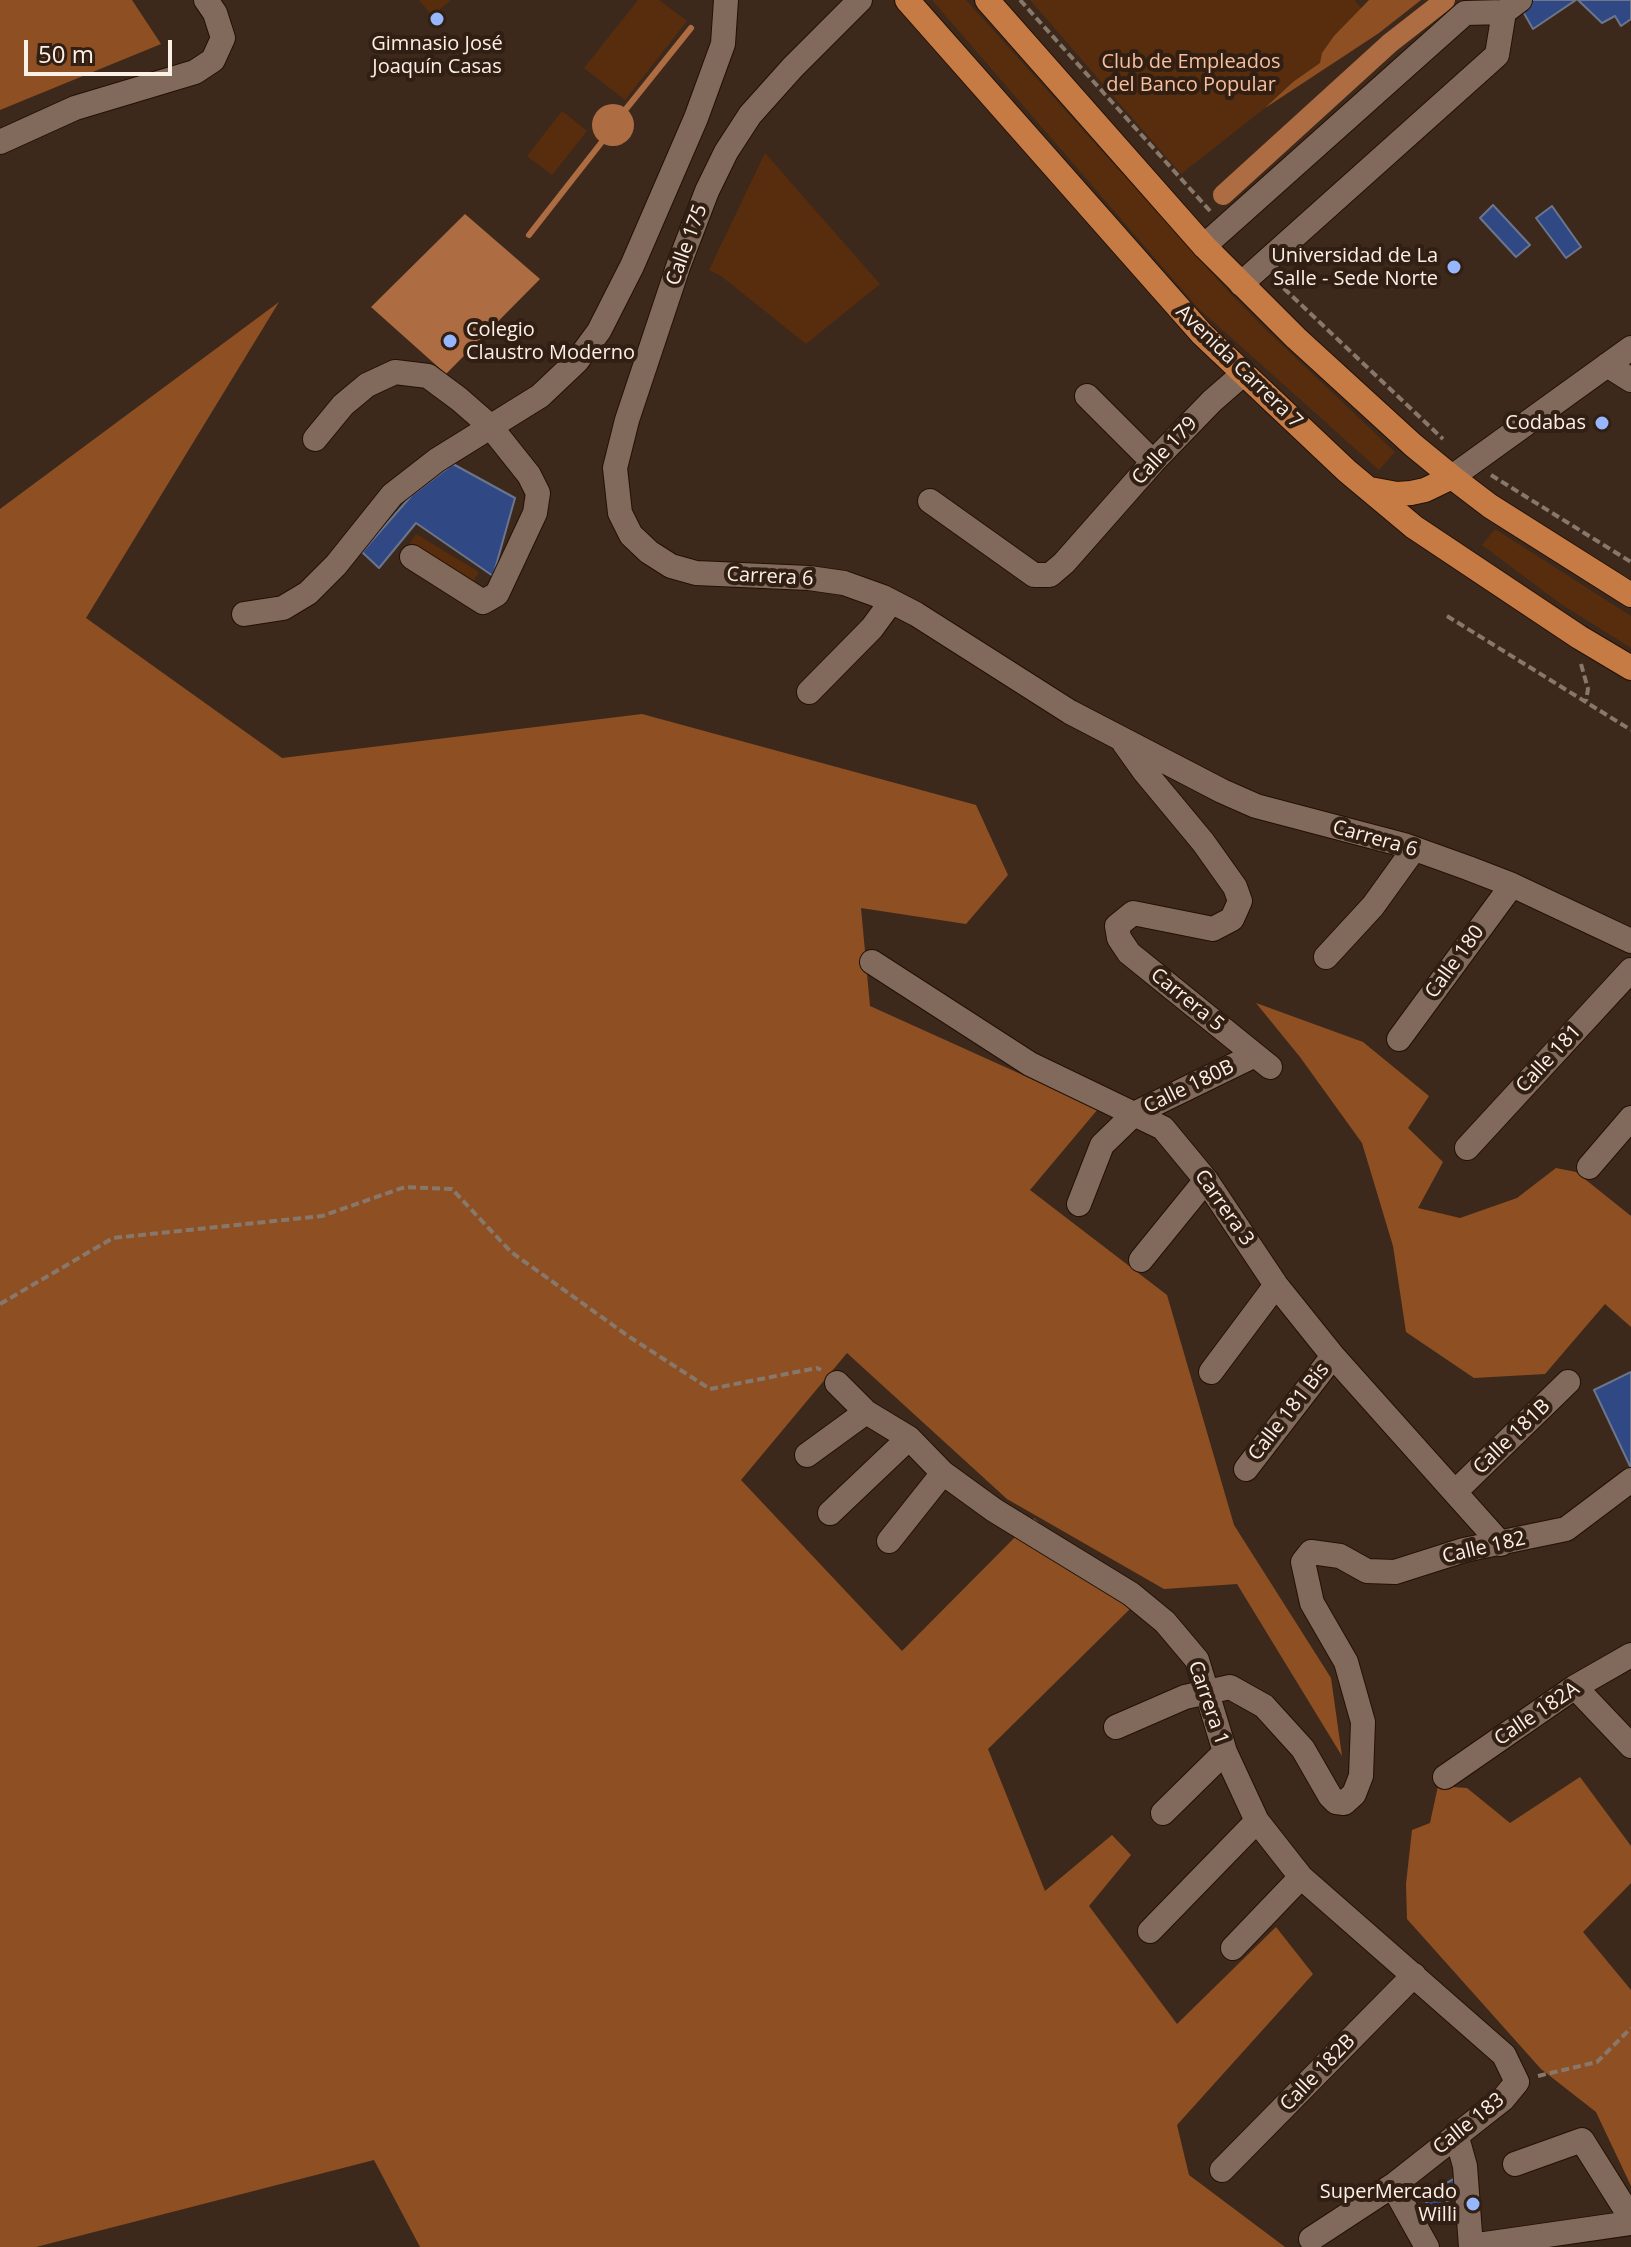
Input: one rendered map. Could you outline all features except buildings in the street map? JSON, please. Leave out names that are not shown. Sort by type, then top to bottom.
[{"type":"main road","name":"Avenida Carrera 7","points":[[907,0],[1161,290],[1243,374],[1414,527],[1631,668]]},
{"type":"main road","points":[[987,0],[1204,246],[1413,445],[1462,470],[1503,514],[1631,595]]},
{"type":"main road","points":[[1368,489],[1411,493],[1425,490],[1462,470]]},
{"type":"street","points":[[0,142],[75,108],[195,72],[213,60],[223,38],[215,13],[206,0]]},
{"type":"street","points":[[244,614],[283,608],[308,593],[336,565],[392,495],[437,460],[540,396],[577,361],[599,331],[632,266],[696,118],[723,44],[726,0]]},
{"type":"street","name":"Calle 175","points":[[631,535],[620,513],[615,468],[631,406],[707,191],[726,152],[750,115],[860,0]]},
{"type":"street","points":[[1204,246],[1465,13],[1512,6],[1497,55],[1241,284]]},
{"type":"street","points":[[1462,470],[1631,348]]},
{"type":"street","points":[[1607,365],[1631,380]]},
{"type":"street","points":[[315,439],[343,405],[367,385],[395,372],[428,376],[490,426],[529,475],[538,493],[535,513],[497,594],[483,602],[412,557]]},
{"type":"street","name":"Calle 179","points":[[930,501],[1034,575],[1050,575],[1092,533],[1153,462],[1243,374]]},
{"type":"street","points":[[1087,396],[1153,462]]},
{"type":"street","name":"Carrera 6","points":[[631,535],[649,552],[671,566],[696,573],[809,578],[844,583],[891,602],[1070,712],[1256,806],[1414,849],[1512,885],[1631,941]]},
{"type":"street","points":[[809,692],[872,628],[891,602]]},
{"type":"street","name":"Carrera 6","points":[[1117,926],[1133,913],[1213,929],[1232,919],[1240,901],[1235,887],[1203,842],[1144,771],[1121,737]]},
{"type":"street","points":[[1326,957],[1373,906],[1414,849]]},
{"type":"street","name":"Calle 180","points":[[1399,1039],[1512,885]]},
{"type":"street","name":"Carrera 5","points":[[1117,926],[1119,938],[1129,953],[1262,1061]]},
{"type":"street","name":"Carrera 3","points":[[872,962],[1030,1064],[1163,1128],[1206,1180],[1276,1285],[1333,1356],[1501,1544]]},
{"type":"street","name":"Calle 181","points":[[1467,1148],[1631,970]]},
{"type":"street","name":"Calle 180B","points":[[1079,1204],[1102,1145],[1134,1114],[1262,1061]]},
{"type":"street","points":[[1589,1167],[1631,1118]]},
{"type":"street","points":[[1141,1260],[1206,1180]]},
{"type":"street","points":[[1211,1372],[1276,1285]]},
{"type":"street","name":"Calle 181 Bis","points":[[1246,1469],[1333,1356]]},
{"type":"street","name":"Calle 181B","points":[[1456,1491],[1568,1382]]},
{"type":"street","name":"Carrera 1","points":[[837,1383],[866,1412],[909,1438],[943,1473],[994,1510],[1131,1594],[1165,1622],[1197,1660],[1225,1752],[1257,1821],[1301,1877],[1504,2055],[1517,2082]]},
{"type":"street","points":[[807,1455],[866,1412]]},
{"type":"street","points":[[830,1513],[909,1438]]},
{"type":"street","points":[[889,1541],[943,1473]]},
{"type":"street","name":"Calle 182","points":[[1208,1691],[1230,1687],[1264,1706],[1303,1749],[1330,1796],[1336,1802],[1344,1803],[1354,1794],[1361,1776],[1363,1722],[1346,1662],[1312,1603],[1303,1562],[1311,1552],[1340,1556],[1367,1571],[1395,1572],[1464,1550],[1566,1529],[1631,1480]]},
{"type":"street","name":"Calle 182A","points":[[1445,1777],[1575,1687],[1631,1655]]},
{"type":"street","points":[[1575,1687],[1631,1746]]},
{"type":"street","points":[[1116,1727],[1185,1697],[1208,1691]]},
{"type":"street","points":[[1163,1813],[1225,1752]]},
{"type":"street","points":[[1150,1931],[1257,1821]]},
{"type":"street","points":[[1233,1948],[1301,1877]]},
{"type":"street","name":"Calle 182B","points":[[1222,2170],[1414,1975]]},
{"type":"street","name":"Calle 183","points":[[1311,2239],[1395,2184],[1503,2099],[1517,2082]]},
{"type":"street","points":[[1456,2134],[1465,2166],[1471,2246],[1631,2220],[1582,2140],[1515,2164]]},
{"type":"street","points":[[1395,2184],[1427,2247]]},
{"type":"path","points":[[1020,0],[1225,228]]},
{"type":"path","points":[[1261,266],[1445,441]]},
{"type":"path","points":[[1462,470],[1631,562]]},
{"type":"path","points":[[1447,616],[1631,730]]},
{"type":"path","points":[[1581,664],[1588,689],[1586,701]]},
{"type":"path","points":[[0,1304],[113,1238],[322,1216],[405,1187],[452,1189],[511,1252],[628,1336],[710,1389],[817,1368],[837,1383]]},
{"type":"path","name":"Calle 183","points":[[1517,2082],[1597,2062],[1631,2028]]},
{"type":"green space","points":[[419,0],[451,0],[432,16]]},
{"type":"green space","points":[[638,0],[659,0],[687,21],[625,100],[584,68]]},
{"type":"green space","points":[[932,0],[966,0],[1226,289],[1395,452],[1379,470],[1198,308]]},
{"type":"green space","name":"Club de Empleados del Banco Popular","points":[[1030,0],[1355,0],[1379,33],[1265,108],[1181,174]]},
{"type":"green space","points":[[562,111],[587,131],[552,175],[527,156]]},
{"type":"green space","points":[[765,153],[880,284],[806,344],[721,276],[709,270]]},
{"type":"green space","points":[[1495,529],[1631,616],[1631,648],[1561,604],[1482,545]]},
{"type":"green space","points":[[416,534],[479,572],[462,599],[399,561]]},
{"type":"shaded area","points":[[0,0],[132,0],[161,44],[0,110]]},
{"type":"shaded area","points":[[1369,0],[1421,0],[1379,33],[1265,108],[1320,63],[1322,53],[1334,36]]},
{"type":"shaded area","points":[[613,104],[628,110],[634,125],[628,140],[613,146],[598,140],[592,125],[598,110]]},
{"type":"shaded area","points":[[465,214],[540,279],[446,374],[371,307]]},
{"type":"shaded area","points":[[279,302],[86,618],[282,758],[642,714],[976,805],[1008,875],[966,924],[861,908],[870,1006],[1098,1109],[1030,1190],[1167,1295],[1234,1525],[1331,1678],[1342,1756],[1237,1584],[1164,1589],[1007,1499],[847,1353],[741,1480],[902,1651],[1034,1518],[1133,1606],[988,1749],[1045,1891],[1112,1835],[1131,1855],[1089,1906],[1177,2024],[1276,1927],[1313,1974],[1177,2125],[1189,2175],[1285,2247],[420,2247],[374,2160],[36,2247],[0,2247],[0,509]]},
{"type":"shaded area","points":[[1256,1003],[1363,1042],[1429,1096],[1408,1128],[1443,1162],[1418,1208],[1460,1218],[1517,1198],[1556,1168],[1576,1172],[1631,1216],[1631,1327],[1605,1304],[1545,1374],[1474,1378],[1406,1332],[1393,1246],[1362,1143],[1300,1057]]},
{"type":"shaded area","points":[[1580,1777],[1631,1846],[1631,1883],[1583,1932],[1631,1990],[1631,2186],[1596,2112],[1541,2069],[1407,1919],[1406,1884],[1412,1830],[1430,1823],[1438,1786],[1467,1788],[1510,1823]]},
{"type":"waterway","points":[[1223,195],[1390,43],[1445,0]]},
{"type":"waterway","points":[[626,109],[691,28]]},
{"type":"waterway","points":[[529,235],[601,143]]},
{"type":"place","name":"Gimnasio José Joaquín Casas","points":[[437,19]]},
{"type":"place","name":"Universidad de La Salle - Sede Norte","points":[[1454,267]]},
{"type":"place","name":"Colegio Claustro Moderno","points":[[450,341]]},
{"type":"place","name":"Codabas","points":[[1602,423]]},
{"type":"place","name":"SuperMercado Willi","points":[[1473,2204]]}]
